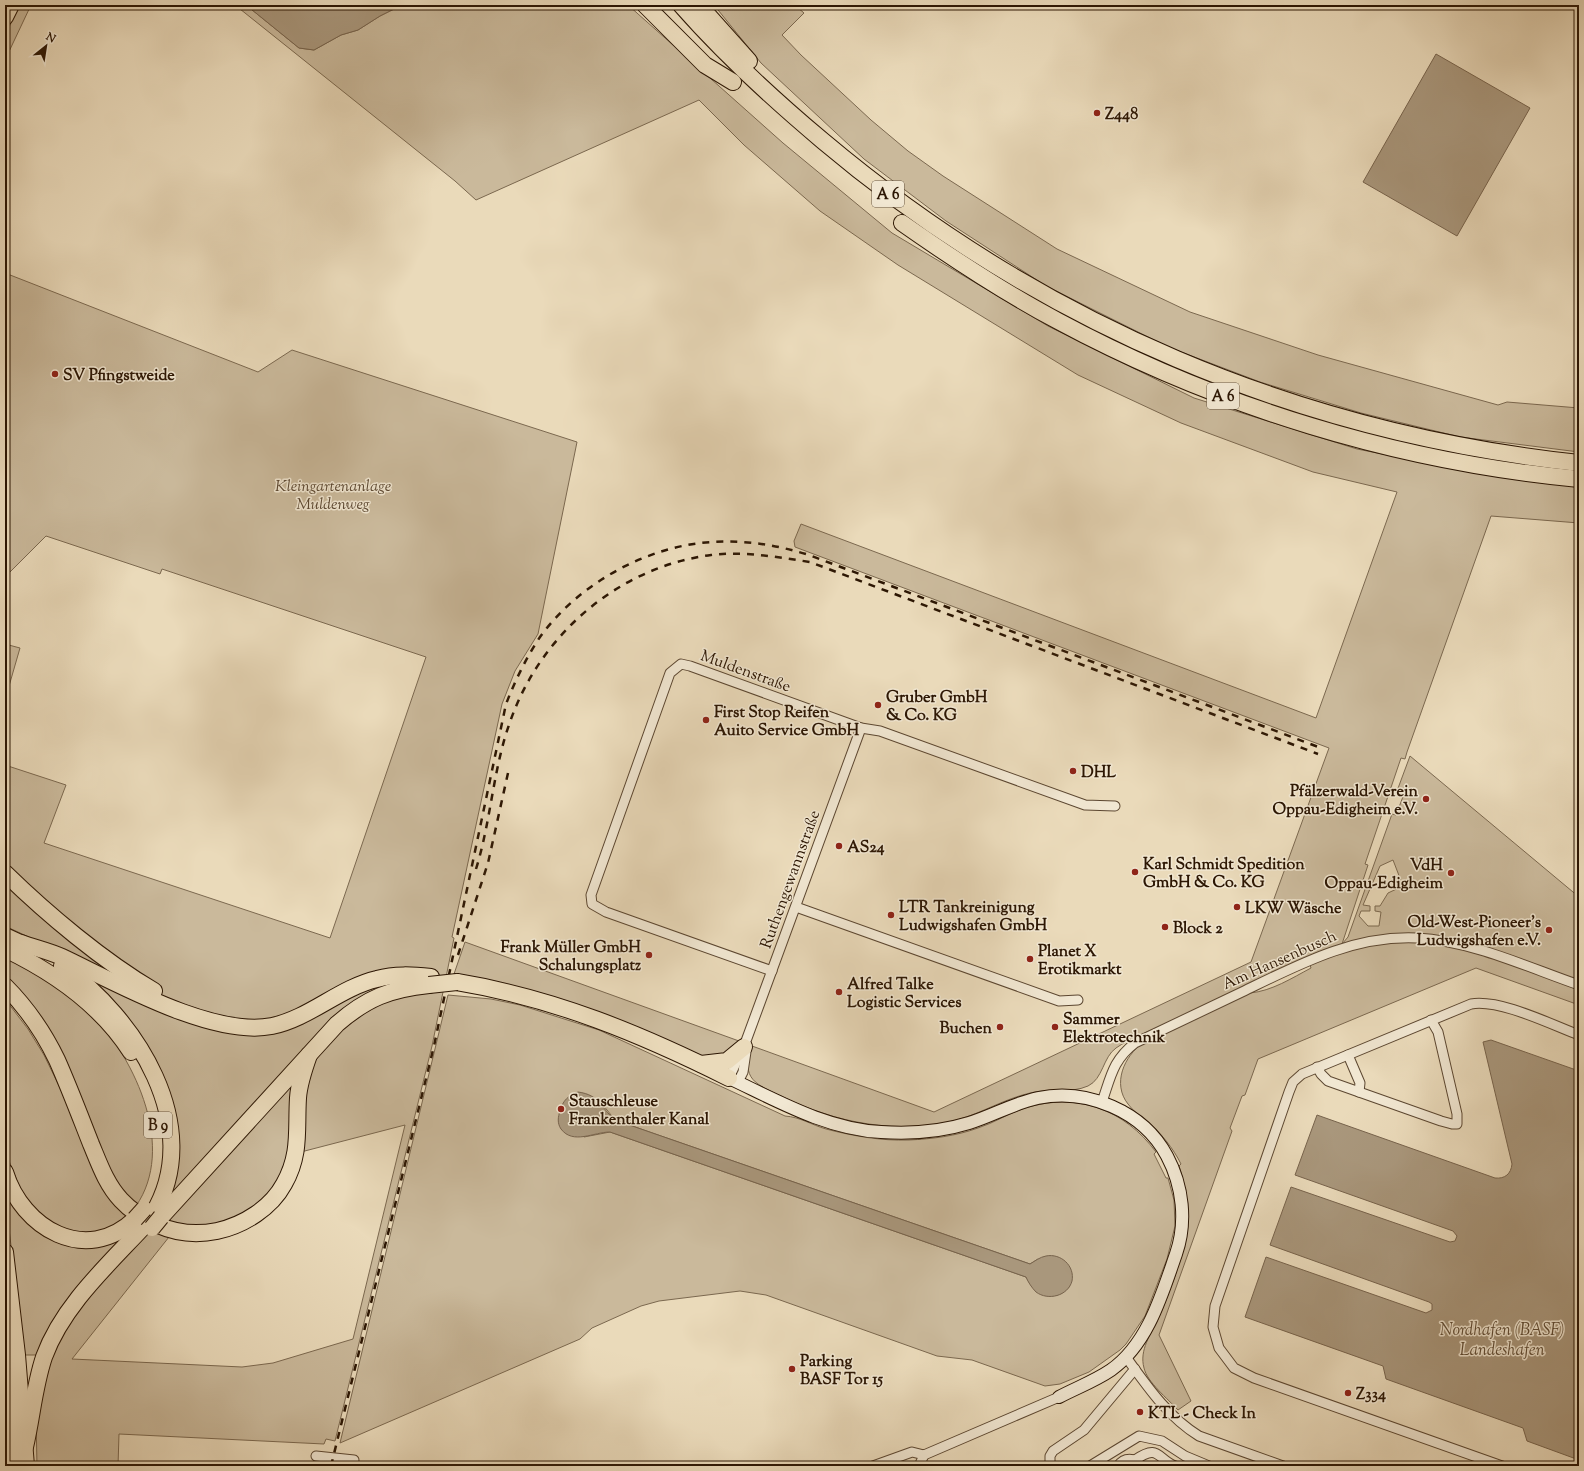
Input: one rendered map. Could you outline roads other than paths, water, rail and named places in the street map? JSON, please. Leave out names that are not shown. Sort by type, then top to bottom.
[{"type":"highway","points":[[5,17],[11,5]]},
{"type":"highway","points":[[645,5],[705,65],[733,82],[660,5]]},
{"type":"highway","name":"A 6","points":[[681,5],[753,80],[852,166],[903,204],[982,259],[1064,306],[1150,348],[1253,390],[1370,426],[1490,451],[1579,463]]},
{"type":"highway","points":[[701,6],[759,73],[787,101],[800,122]]},
{"type":"highway","name":"A 6","points":[[902,223],[977,274],[1057,321],[1138,361],[1219,394],[1295,420],[1372,443],[1485,466],[1579,479]]},
{"type":"highway","points":[[5,873],[59,920],[121,970],[194,1016]]},
{"type":"highway","points":[[5,936],[60,956],[108,980],[194,1016],[235,1026],[272,1026],[309,1013],[345,992],[376,979],[408,975],[430,981],[457,982],[536,998],[622,1029],[733,1080]]},
{"type":"highway","points":[[21,943],[64,967],[101,998],[125,1024],[152,1069],[165,1109],[171,1147],[171,1165],[166,1187],[149,1219]]},
{"type":"highway","name":"B 9","points":[[5,949],[46,970],[80,995],[125,1043],[135,1059],[154,1109],[160,1148],[160,1168],[149,1219],[101,1239],[83,1240],[64,1237],[38,1223],[27,1212],[14,1194],[5,1172]]},
{"type":"highway","points":[[25,1447],[32,1403],[43,1362],[55,1335],[75,1304],[149,1219],[309,1055],[337,1024],[368,1000],[385,993],[430,981]]},
{"type":"highway","points":[[5,986],[25,1008],[57,1060],[106,1179],[120,1199],[133,1211],[168,1229],[192,1233],[222,1229],[253,1216],[276,1195],[284,1184],[296,1152],[298,1098],[301,1080],[309,1055]]},
{"type":"highway","points":[[701,1064],[727,1061],[745,1044]]},
{"type":"highway","points":[[5,1252],[13,1366],[13,1466]]},
{"type":"highway","points":[[13,1366],[25,1447],[26,1466]]},
{"type":"street","name":"Muldenstraße","points":[[772,971],[606,912],[592,904],[591,895],[670,673],[681,664],[861,728],[880,731],[1085,805],[1115,806]]},
{"type":"street","name":"Ruthengewannstraße","points":[[733,1080],[861,728]]},
{"type":"street","points":[[796,907],[1060,1000],[1078,1000]]},
{"type":"street","name":"Am Hansenbusch","points":[[1102,1102],[1119,1057],[1135,1042],[1318,956],[1371,940],[1417,938],[1449,942],[1481,951],[1579,986]]},
{"type":"street","points":[[1502,1466],[1254,1378],[1234,1368],[1219,1348],[1212,1327],[1215,1306],[1289,1092],[1293,1082],[1302,1074],[1431,1020],[1471,1004],[1481,1002],[1509,1009],[1579,1035]]},
{"type":"street","points":[[1318,1067],[1321,1074],[1328,1081],[1441,1122],[1457,1124],[1457,1114],[1438,1032],[1431,1020]]},
{"type":"street","points":[[1348,1055],[1360,1083],[1359,1092]]},
{"type":"street","points":[[733,1080],[821,1120],[840,1126],[880,1132],[906,1133],[948,1128],[976,1121],[1029,1101],[1046,1097],[1076,1097],[1102,1102],[1120,1110],[1142,1125],[1167,1155],[1180,1191],[1182,1207],[1182,1232],[1154,1314],[1126,1357],[1104,1375],[1059,1397],[924,1455],[912,1452],[873,1466]]},
{"type":"street","points":[[1126,1357],[1157,1398],[1188,1429],[1199,1436],[1283,1466]]},
{"type":"street","points":[[1050,1466],[1050,1456],[1053,1451],[1084,1430],[1135,1369]]},
{"type":"street","points":[[1090,1466],[1139,1436],[1162,1441],[1185,1456],[1207,1465]]},
{"type":"street","points":[[1118,1466],[1126,1459],[1138,1463],[1144,1454],[1151,1452],[1158,1454],[1175,1466]]},
{"type":"street","points":[[919,1466],[924,1455]]},
{"type":"street","points":[[316,1456],[354,1460],[353,1466]]},
{"type":"water","points":[[246,5],[402,5],[380,16],[358,30],[341,35],[314,50],[299,48]]},
{"type":"water","points":[[1436,54],[1530,108],[1457,236],[1363,182]]},
{"type":"water","name":"Nordhafen (BASF) Landeshafen","points":[[1491,1040],[1579,1071],[1579,1460],[1527,1441],[1523,1428],[1386,1379],[1383,1366],[1245,1317],[1266,1257],[1426,1313],[1432,1310],[1432,1304],[1429,1302],[1270,1245],[1291,1187],[1450,1242],[1455,1241],[1457,1236],[1453,1231],[1295,1175],[1317,1115],[1495,1178],[1505,1177],[1509,1173],[1512,1164],[1483,1042]]},
{"type":"water","points":[[578,1092],[591,1096],[599,1102],[615,1120],[1030,1264],[1044,1257],[1057,1257],[1066,1262],[1069,1266],[1072,1281],[1066,1290],[1057,1296],[1041,1295],[1033,1289],[1026,1277],[610,1132],[578,1137],[571,1136],[566,1134],[561,1129],[558,1118],[564,1101],[571,1095]]},
{"type":"railway","points":[[331,1466],[434,1046],[506,704],[521,670],[540,637],[574,600],[594,584],[640,559],[688,545],[713,542],[737,542],[785,548],[809,555],[1321,748]]},
{"type":"railway","points":[[476,869],[504,740],[523,690],[541,661],[562,634],[587,610],[614,590],[645,574],[677,562],[711,555],[748,554],[810,562],[1318,754]]},
{"type":"railway","points":[[458,955],[488,863],[508,773]]},
{"type":"place","name":"Z448","points":[[1097,113]]},
{"type":"place","name":"SV Pfingstweide","points":[[55,374]]},
{"type":"place","name":"Gruber GmbH & Co. KG","points":[[878,705]]},
{"type":"place","name":"First Stop Reifen Auito Service GmbH","points":[[706,720]]},
{"type":"place","name":"DHL","points":[[1073,771]]},
{"type":"place","name":"Pfälzerwald-Verein Oppau-Edigheim e.V.","points":[[1426,799]]},
{"type":"place","name":"AS24","points":[[839,846]]},
{"type":"place","name":"Karl Schmidt Spedition GmbH & Co. KG","points":[[1135,872]]},
{"type":"place","name":"VdH Oppau-Edigheim","points":[[1451,873]]},
{"type":"place","name":"LKW Wäsche","points":[[1237,907]]},
{"type":"place","name":"LTR Tankreinigung Ludwigshafen GmbH","points":[[891,915]]},
{"type":"place","name":"Block 2","points":[[1165,927]]},
{"type":"place","name":"Old-West-Pioneer's Ludwigshafen e.V.","points":[[1549,930]]},
{"type":"place","name":"Frank Müller GmbH Schalungsplatz","points":[[649,955]]},
{"type":"place","name":"Planet X Erotikmarkt","points":[[1030,959]]},
{"type":"place","name":"Alfred Talke Logistic Services","points":[[839,992]]},
{"type":"place","name":"Buchen","points":[[1000,1027]]},
{"type":"place","name":"Sammer Elektrotechnik","points":[[1055,1027]]},
{"type":"place","name":"Stauschleuse Frankenthaler Kanal","points":[[561,1109]]},
{"type":"place","name":"Parking BASF Tor 15","points":[[792,1369]]},
{"type":"place","name":"Z334","points":[[1348,1393]]},
{"type":"place","name":"KTL - Check In","points":[[1140,1412]]},
{"type":"park label","name":"Kleingartenanlage Muldenweg","points":[[333,494]]}]
